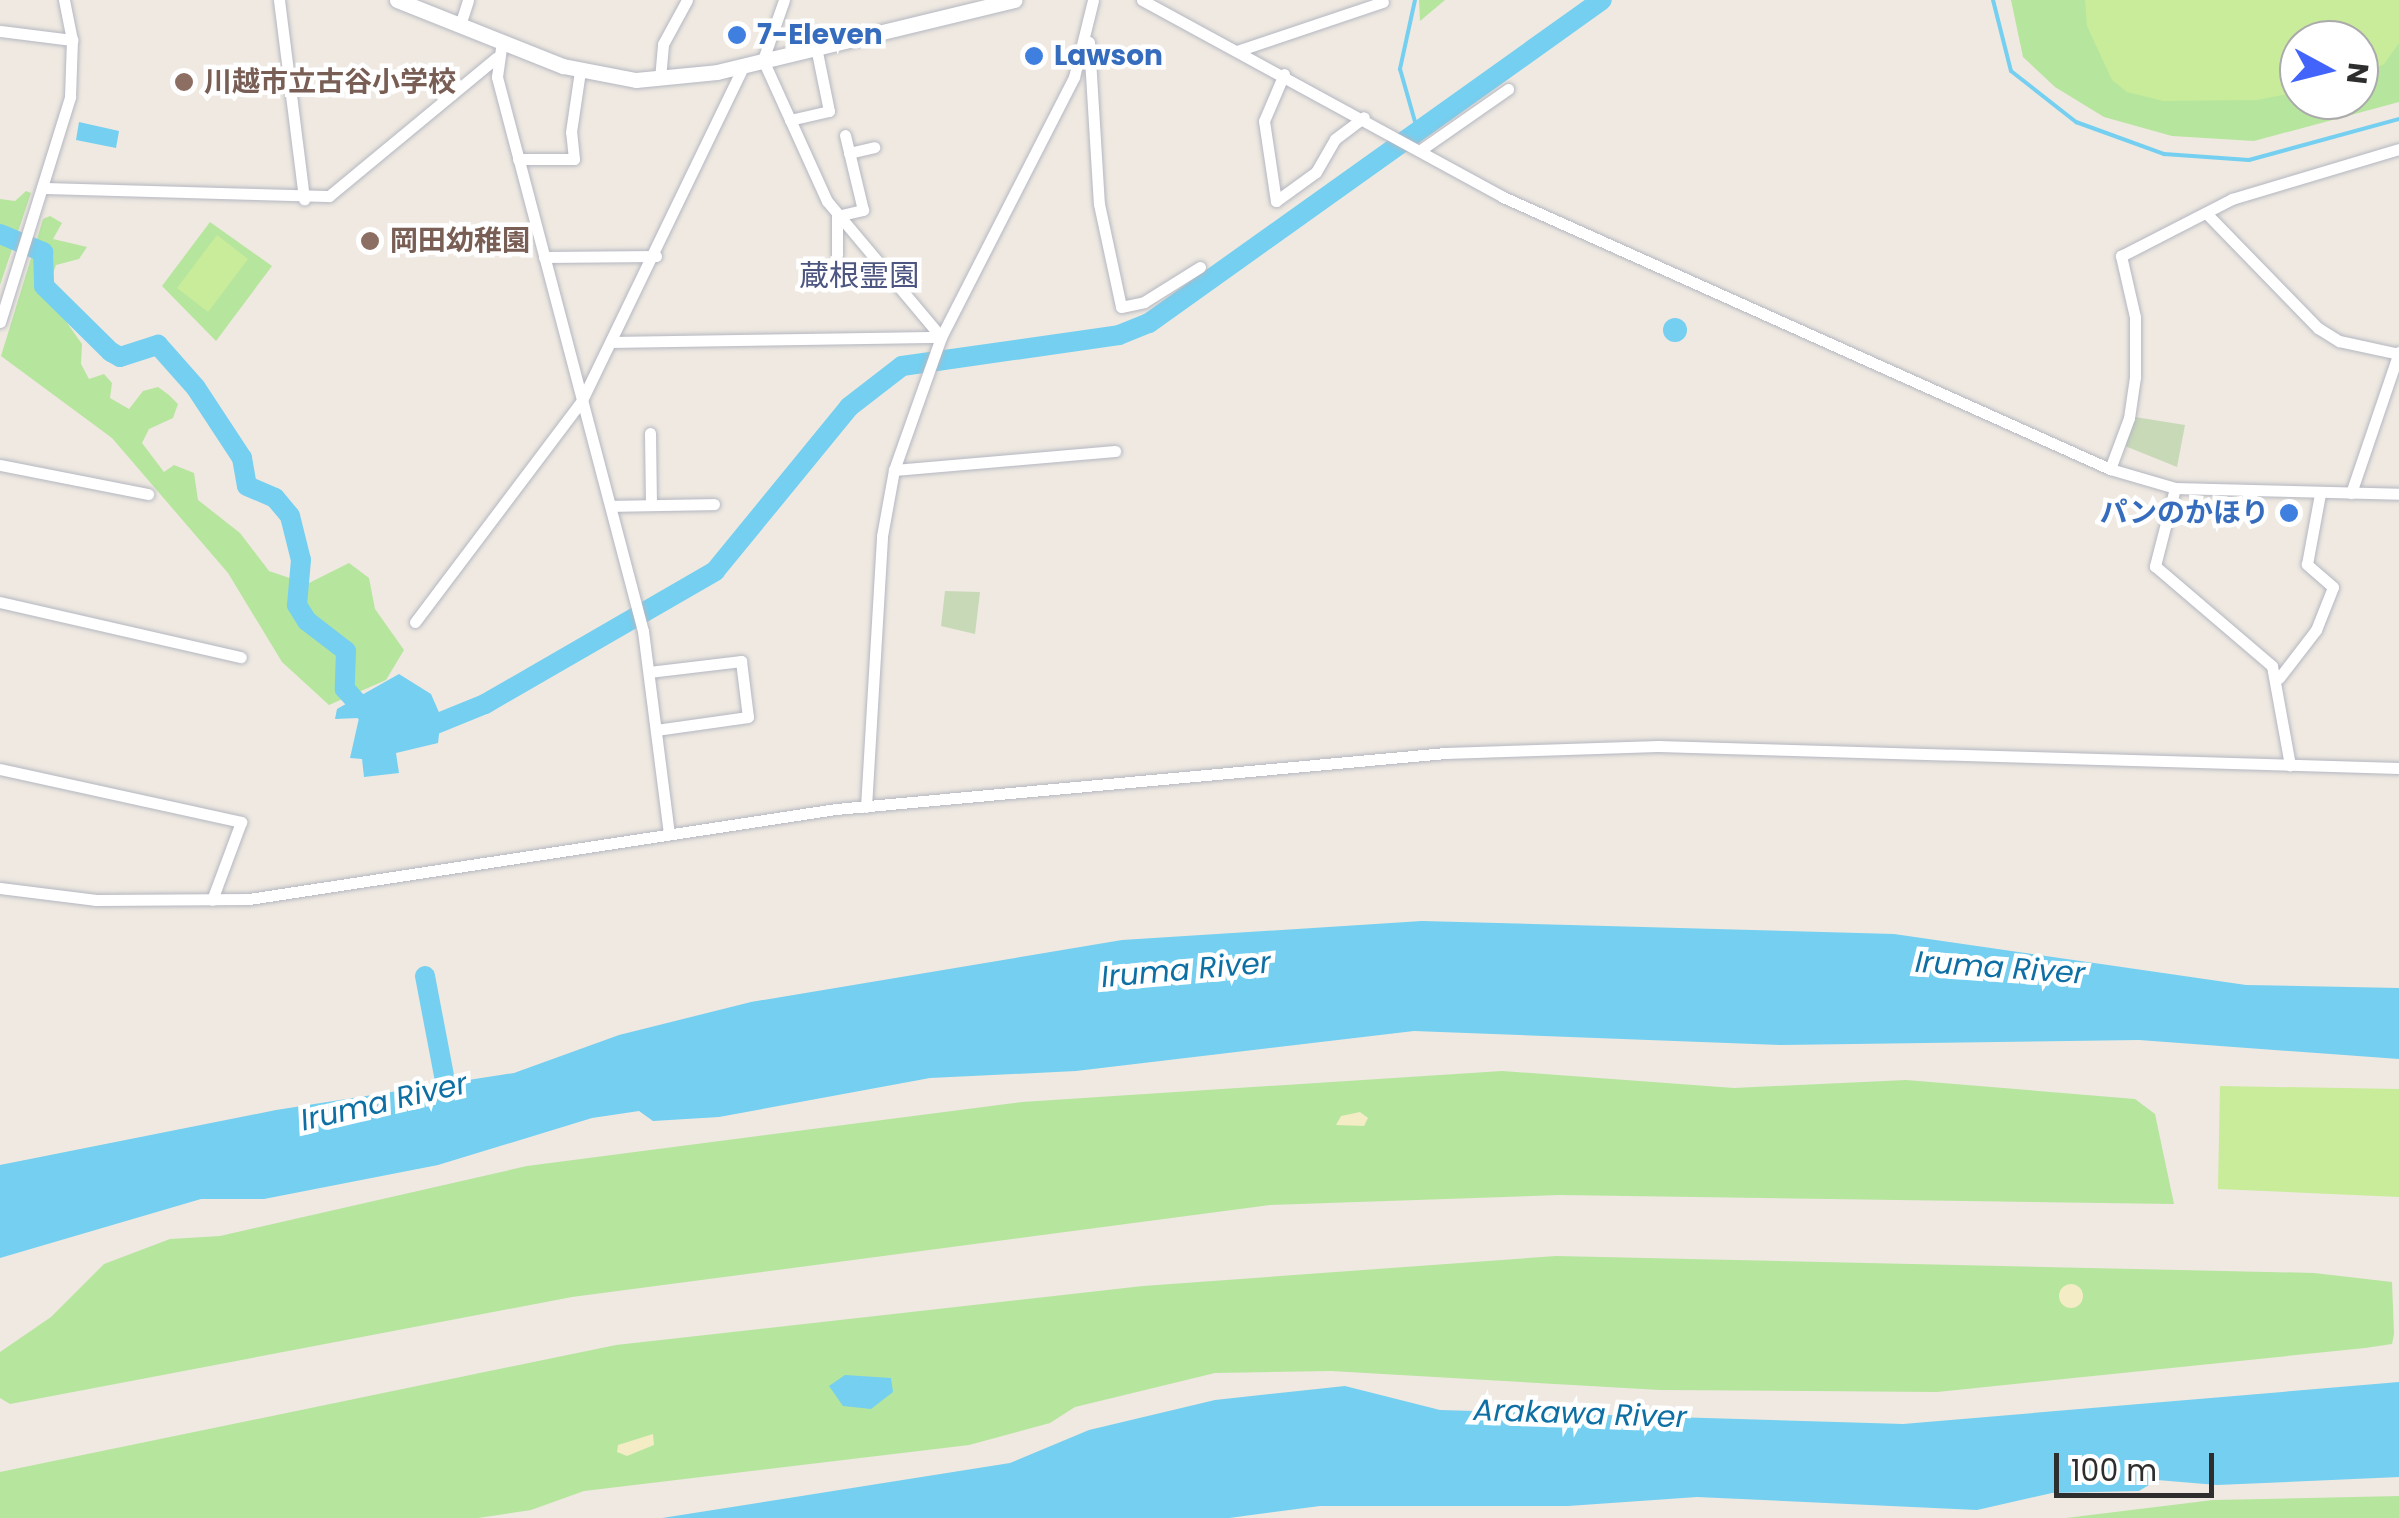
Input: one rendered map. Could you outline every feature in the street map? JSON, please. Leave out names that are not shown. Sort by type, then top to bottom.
[{"type":"street","points":[[0,322],[70,96],[72,40],[64,0]]},
{"type":"street","points":[[278,0],[304,199]]},
{"type":"street","points":[[396,0],[580,71],[660,79],[744,65],[1014,0]]},
{"type":"street","points":[[460,25],[468,0]]},
{"type":"street","points":[[660,79],[663,44],[687,0]]},
{"type":"street","points":[[784,0],[762,60],[837,216],[940,337]]},
{"type":"street","points":[[1094,0],[1088,38],[1099,204],[1121,307],[1144,302],[1200,267]]},
{"type":"street","points":[[1142,0],[1580,235],[2110,469],[2175,488],[2399,494]]},
{"type":"street","points":[[1237,51],[1382,2]]},
{"type":"street","points":[[0,31],[72,40]]},
{"type":"street","points":[[866,807],[882,536],[894,470],[940,337],[1088,38]]},
{"type":"street","points":[[42,188],[304,199],[330,196],[496,58],[502,41]]},
{"type":"street","points":[[790,120],[829,111],[816,47]]},
{"type":"street","points":[[496,58],[518,159],[636,604],[649,672],[669,834]]},
{"type":"street","points":[[416,622],[582,400],[615,342],[744,65]]},
{"type":"street","points":[[518,159],[574,159],[571,132],[580,71]]},
{"type":"street","points":[[1284,74],[1264,121],[1276,201],[1316,172],[1334,139],[1364,117]]},
{"type":"street","points":[[1420,148],[1508,89]]},
{"type":"street","points":[[837,216],[863,210],[845,135]]},
{"type":"street","points":[[849,153],[874,147]]},
{"type":"street","points":[[2110,469],[2129,418],[2135,377],[2135,317],[2120,256],[2206,212],[2399,149]]},
{"type":"street","points":[[2206,212],[2318,328],[2339,341],[2399,353],[2351,493]]},
{"type":"street","points":[[837,216],[838,255]]},
{"type":"street","points":[[544,257],[656,256]]},
{"type":"street","points":[[615,342],[940,337]]},
{"type":"street","points":[[650,433],[652,505]]},
{"type":"street","points":[[894,470],[1115,451]]},
{"type":"street","points":[[0,464],[148,494]]},
{"type":"street","points":[[2175,488],[2155,566],[2262,654],[2280,678],[2290,765]]},
{"type":"street","points":[[2280,678],[2316,630],[2333,587],[2307,564],[2320,494]]},
{"type":"street","points":[[611,506],[714,504]]},
{"type":"street","points":[[0,602],[242,657]]},
{"type":"street","points":[[649,672],[742,661],[748,717],[656,730]]},
{"type":"street","points":[[0,888],[96,900],[212,900],[378,884],[669,834],[866,807],[1256,766],[1557,748],[2399,768]]},
{"type":"street","points":[[0,770],[240,822],[212,900]]},
{"type":"green space","points":[[1419,0],[1445,0],[1420,21]]},
{"type":"green space","points":[[2011,0],[2399,0],[2399,102],[2379,107],[2379,20],[2279,20],[2279,120],[2332,120],[2254,141],[2172,136],[2104,117],[2055,87],[2023,57]]},
{"type":"green space","points":[[2085,0],[2399,0],[2399,43],[2379,66],[2379,20],[2279,20],[2279,96],[2257,100],[2163,101],[2127,92],[2112,80],[2087,26]]},
{"type":"green space","points":[[26,191],[31,193],[0,285],[0,199],[15,201]]},
{"type":"green space","points":[[50,216],[62,223],[53,239],[87,247],[79,259],[56,265],[46,293],[82,344],[81,364],[89,379],[104,374],[112,383],[110,398],[129,409],[143,391],[158,387],[178,404],[173,418],[149,429],[142,443],[164,472],[174,465],[194,473],[198,500],[240,533],[269,571],[307,584],[349,563],[369,578],[375,609],[404,650],[386,680],[329,705],[282,662],[228,573],[112,438],[1,356],[43,219]]},
{"type":"green space","points":[[210,222],[272,266],[216,341],[162,286]]},
{"type":"green space","points":[[217,235],[248,259],[208,312],[177,288]]},
{"type":"green space","points":[[2135,417],[2185,425],[2177,467],[2125,446]]},
{"type":"green space","points":[[945,591],[980,592],[975,634],[941,626]]},
{"type":"green space","points":[[1502,1071],[1734,1088],[1906,1080],[2135,1099],[2155,1114],[2174,1204],[1560,1195],[1270,1205],[572,1297],[10,1404],[0,1398],[0,1352],[51,1317],[104,1264],[170,1239],[220,1236],[527,1166],[1022,1102]]},
{"type":"green space","points":[[2220,1086],[2399,1089],[2399,1197],[2218,1189]]},
{"type":"green space","points":[[1556,1256],[2314,1273],[2392,1282],[2394,1334],[2392,1344],[2365,1348],[1937,1392],[1660,1390],[1331,1371],[1215,1373],[1075,1407],[1050,1423],[969,1445],[584,1491],[531,1510],[478,1518],[0,1518],[0,1472],[616,1345],[1143,1286]]},
{"type":"green space","points":[[2399,1496],[2399,1518],[2066,1518],[2213,1500]]},
{"type":"sand","points":[[1360,1112],[1368,1118],[1364,1126],[1336,1125],[1341,1116]]},
{"type":"sand","points":[[2071,1284],[2083,1296],[2071,1308],[2059,1296]]},
{"type":"sand","points":[[653,1434],[654,1445],[627,1456],[617,1452],[618,1445]]},
{"type":"water","points":[[79,122],[119,131],[116,148],[76,140]]},
{"type":"water","points":[[1675,318],[1687,330],[1675,342],[1663,330]]},
{"type":"water","points":[[399,674],[431,694],[441,717],[438,743],[396,753],[399,773],[364,777],[362,759],[350,758],[359,718],[335,719],[337,709]]},
{"type":"water","name":"Iruma River","points":[[1422,921],[1894,934],[2246,985],[2399,988],[2399,1059],[2139,1040],[1781,1045],[1414,1031],[1076,1071],[930,1078],[719,1117],[653,1121],[639,1111],[592,1118],[438,1165],[264,1199],[201,1199],[0,1258],[0,1165],[276,1110],[514,1073],[619,1035],[751,1002],[1122,940]]},
{"type":"water","points":[[845,1375],[891,1378],[893,1392],[871,1409],[843,1406],[829,1386]]},
{"type":"water","points":[[2399,1382],[2399,1477],[2217,1485],[2157,1480],[2139,1491],[2052,1493],[1977,1510],[1697,1497],[1568,1506],[1320,1506],[1229,1518],[662,1518],[1010,1463],[1089,1430],[1215,1400],[1345,1386],[1440,1410],[1903,1424]]},
{"type":"waterway","points":[[1415,0],[1400,69],[1418,132]]},
{"type":"waterway","points":[[421,730],[485,704],[715,571],[849,407],[902,366],[1119,335],[1149,323],[1602,0]]},
{"type":"waterway","points":[[1993,0],[2011,71],[2076,122],[2164,154],[2249,160],[2399,119]]},
{"type":"waterway","points":[[0,234],[43,252],[44,286],[111,352],[120,357],[158,345],[196,388],[242,458],[247,486],[275,498],[290,516],[301,560],[297,605],[307,621],[346,651],[345,689],[372,719]]},
{"type":"waterway","name":"Iruma River","points":[[425,976],[450,1107]]},
{"type":"place","name":"7-Eleven","points":[[737,35]]},
{"type":"place","name":"Lawson","points":[[1034,56]]},
{"type":"place","name":"川越市立古谷小学校","points":[[184,82]]},
{"type":"place","name":"岡田幼稚園","points":[[370,241]]},
{"type":"place","name":"パンのかほり","points":[[2289,513]]},
{"type":"district","name":"蔵根霊園","points":[[859,276]]},
{"type":"water label","name":"Arakawa River","points":[[1580,1414]]}]
